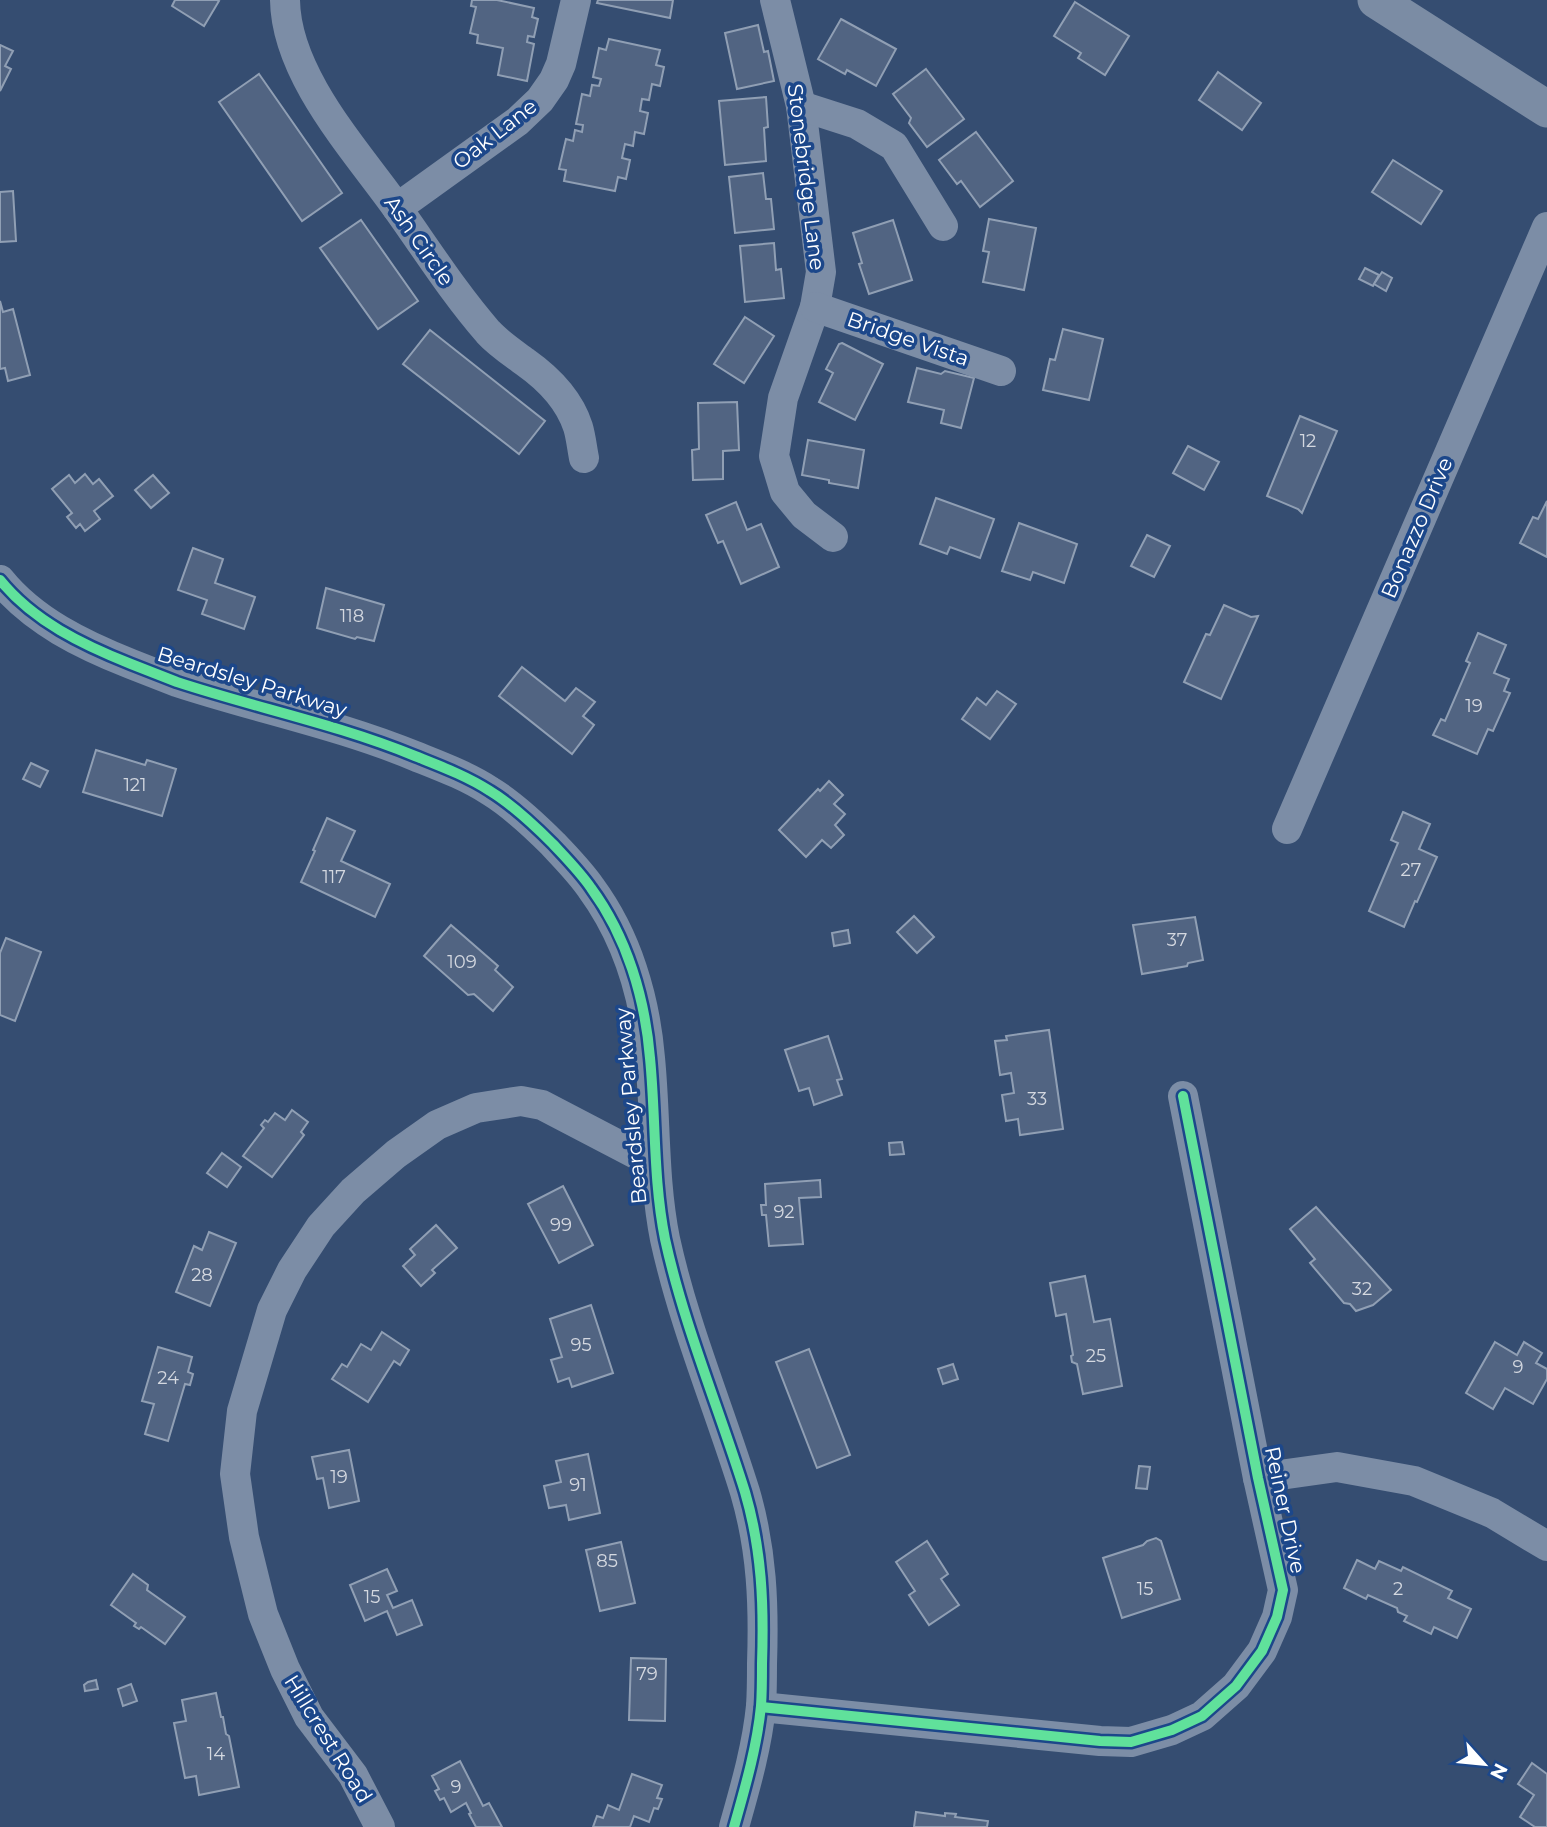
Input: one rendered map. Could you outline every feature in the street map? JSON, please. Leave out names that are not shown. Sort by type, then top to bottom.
[{"type":"main road","points":[[1376,0],[1547,109]]},
{"type":"street","name":"Ash Circle","points":[[285,0],[285,19],[293,48],[325,109],[457,294],[491,335],[541,373],[564,396],[578,427],[584,458]]},
{"type":"street","name":"Oak Lane","points":[[397,208],[518,121],[540,100],[561,64],[576,0]]},
{"type":"street","name":"Stonebridge Lane","points":[[775,0],[801,106],[821,272],[815,307],[783,398],[774,456],[785,492],[804,515],[833,537]]},
{"type":"street","points":[[801,106],[857,124],[894,146],[943,226]]},
{"type":"street","name":"Bonazzo Drive","points":[[1287,829],[1547,227]]},
{"type":"street","name":"Bridge Vista","points":[[815,307],[1002,370]]},
{"type":"street","name":"Beardsley Parkway","points":[[0,580],[10,593],[43,620],[98,651],[177,681],[387,744],[442,766],[489,790],[532,823],[563,855],[591,887],[611,920],[640,992],[650,1055],[655,1164],[666,1242],[691,1335],[746,1495],[757,1544],[763,1595],[761,1707],[747,1780],[734,1827]]},
{"type":"street","name":"Reiner Drive","points":[[761,1707],[1131,1742],[1171,1730],[1202,1716],[1236,1686],[1262,1651],[1277,1617],[1283,1590],[1182,1096]]},
{"type":"street","name":"Hillcrest Road","points":[[380,1827],[353,1775],[309,1717],[285,1669],[263,1614],[244,1537],[235,1474],[242,1411],[272,1310],[292,1270],[321,1226],[353,1191],[396,1154],[437,1125],[476,1108],[521,1101],[542,1105],[655,1164]]},
{"type":"street","points":[[1258,1478],[1337,1467],[1414,1481],[1492,1513],[1547,1546]]},
{"type":"building","points":[[175,0],[219,1],[204,26],[172,6]]},
{"type":"building","points":[[472,0],[497,0],[534,8],[532,17],[538,19],[534,37],[528,36],[527,42],[534,44],[527,81],[498,75],[503,48],[477,43],[478,35],[470,33],[476,7],[471,6]]},
{"type":"building","points":[[598,0],[673,0],[670,18],[597,3]]},
{"type":"building","points":[[1075,2],[1129,36],[1105,75],[1078,58],[1081,53],[1054,36]]},
{"type":"building","points":[[841,19],[896,49],[876,86],[847,70],[845,74],[818,59]]},
{"type":"building","points":[[758,25],[764,52],[768,51],[774,81],[737,89],[725,33]]},
{"type":"building","points":[[609,39],[660,50],[656,65],[664,67],[660,86],[652,84],[649,100],[642,99],[640,111],[648,113],[644,134],[635,132],[633,146],[625,144],[622,158],[630,160],[626,179],[618,177],[615,191],[564,181],[566,170],[559,169],[566,139],[573,141],[575,130],[582,132],[583,125],[576,124],[582,94],[590,96],[592,85],[599,86],[601,79],[593,77],[599,48],[606,50]]},
{"type":"building","points":[[0,45],[13,51],[5,66],[11,69],[0,91]]},
{"type":"building","points":[[926,69],[964,119],[927,147],[909,123],[911,118],[893,94]]},
{"type":"building","points":[[1218,72],[1261,103],[1242,130],[1199,100]]},
{"type":"building","points":[[259,74],[342,193],[302,221],[219,102]]},
{"type":"building","points":[[766,97],[766,161],[725,165],[719,101]]},
{"type":"building","points":[[976,132],[1013,181],[980,207],[961,181],[957,184],[939,160]]},
{"type":"building","points":[[1393,160],[1442,191],[1421,224],[1372,192]]},
{"type":"building","points":[[763,173],[766,199],[771,199],[774,229],[735,233],[729,177]]},
{"type":"building","points":[[13,191],[16,241],[0,242],[0,192]]},
{"type":"building","points":[[989,219],[1036,228],[1024,290],[983,282],[989,252],[983,251]]},
{"type":"building","points":[[361,220],[418,301],[378,329],[320,248]]},
{"type":"building","points":[[893,220],[912,280],[869,294],[853,233]]},
{"type":"building","points":[[774,243],[776,270],[781,269],[784,298],[745,302],[740,246]]},
{"type":"building","points":[[1365,268],[1379,275],[1373,286],[1359,279]]},
{"type":"building","points":[[1382,272],[1392,278],[1386,291],[1374,284]]},
{"type":"building","points":[[0,301],[3,312],[13,309],[30,375],[8,381],[5,368],[0,369]]},
{"type":"building","points":[[745,317],[774,336],[744,383],[714,364]]},
{"type":"building","points":[[1063,329],[1103,339],[1089,400],[1043,390],[1050,359],[1055,360]]},
{"type":"building","points":[[430,330],[545,421],[519,454],[403,364]]},
{"type":"building","points":[[842,343],[883,364],[855,420],[819,402],[833,373],[826,369]]},
{"type":"building","points":[[917,368],[974,378],[961,428],[941,423],[944,410],[908,402]]},
{"type":"building","points":[[737,402],[739,450],[723,451],[723,479],[693,480],[692,450],[699,449],[698,403]]},
{"type":"building","points":[[1300,416],[1337,431],[1302,513],[1267,496]]},
{"type":"building","points":[[808,440],[864,450],[858,488],[802,475]]},
{"type":"building","points":[[1188,446],[1219,462],[1204,490],[1173,473]]},
{"type":"building","points":[[85,474],[93,484],[99,479],[113,496],[94,511],[100,519],[85,531],[80,524],[76,528],[67,517],[72,513],[52,489],[69,475],[75,483]]},
{"type":"building","points":[[153,475],[169,493],[151,508],[135,490]]},
{"type":"building","points":[[936,498],[994,519],[980,558],[950,547],[947,554],[920,544]]},
{"type":"building","points":[[1547,501],[1547,557],[1520,543],[1533,517],[1538,519]]},
{"type":"building","points":[[736,502],[747,530],[761,524],[779,567],[741,584],[723,541],[718,543],[706,515]]},
{"type":"building","points":[[1019,523],[1077,544],[1064,583],[1033,572],[1030,580],[1002,571]]},
{"type":"building","points":[[1147,535],[1170,546],[1154,577],[1131,566]]},
{"type":"building","points":[[193,548],[223,559],[215,583],[255,597],[244,629],[202,614],[207,600],[178,590]]},
{"type":"building","points":[[326,588],[384,605],[374,641],[357,637],[355,639],[317,628]]},
{"type":"building","points":[[1224,605],[1251,617],[1258,616],[1221,699],[1184,682],[1206,634],[1210,635]]},
{"type":"building","points":[[1478,633],[1506,645],[1494,673],[1509,679],[1504,691],[1510,693],[1493,731],[1488,729],[1477,754],[1433,735],[1441,719],[1445,721],[1470,663],[1466,661]]},
{"type":"building","points":[[522,667],[565,701],[576,688],[595,702],[583,716],[594,725],[572,754],[499,696]]},
{"type":"building","points":[[997,691],[1016,704],[990,739],[962,719],[977,698],[986,705]]},
{"type":"building","points":[[96,750],[145,765],[147,760],[176,769],[162,816],[83,792]]},
{"type":"building","points":[[31,763],[48,771],[40,787],[23,779]]},
{"type":"building","points":[[829,781],[843,795],[834,804],[845,814],[835,825],[844,835],[831,848],[822,840],[806,857],[779,830]]},
{"type":"building","points":[[1403,812],[1430,824],[1419,849],[1437,857],[1404,927],[1369,911],[1398,843],[1391,840]]},
{"type":"building","points":[[327,818],[355,831],[341,861],[390,884],[375,917],[301,882]]},
{"type":"building","points":[[914,916],[934,937],[917,953],[897,932]]},
{"type":"building","points":[[1195,917],[1203,960],[1188,963],[1187,966],[1142,974],[1133,925]]},
{"type":"building","points":[[451,925],[498,966],[495,970],[513,987],[493,1011],[474,994],[468,995],[424,956]]},
{"type":"building","points":[[848,930],[850,943],[834,946],[832,933]]},
{"type":"building","points":[[6,938],[41,952],[15,1021],[0,1015],[0,953]]},
{"type":"building","points":[[1049,1030],[1063,1129],[1020,1135],[1018,1119],[1006,1121],[1002,1095],[1014,1093],[1011,1073],[1000,1075],[995,1041],[1007,1040],[1006,1036]]},
{"type":"building","points":[[828,1036],[842,1079],[837,1080],[842,1095],[814,1105],[809,1088],[799,1091],[785,1050]]},
{"type":"building","points":[[292,1110],[308,1122],[301,1132],[304,1135],[272,1177],[243,1156],[264,1128],[261,1125],[265,1120],[268,1122],[275,1113],[285,1120]]},
{"type":"building","points":[[902,1142],[904,1154],[890,1155],[889,1143]]},
{"type":"building","points":[[222,1153],[241,1167],[227,1187],[207,1173]]},
{"type":"building","points":[[820,1180],[821,1197],[799,1198],[803,1244],[769,1246],[766,1215],[762,1215],[761,1205],[766,1205],[765,1184]]},
{"type":"building","points":[[563,1186],[593,1245],[559,1263],[528,1204]]},
{"type":"building","points":[[1316,1207],[1391,1290],[1373,1305],[1356,1311],[1350,1304],[1344,1303],[1310,1263],[1315,1259],[1290,1229]]},
{"type":"building","points":[[436,1225],[457,1248],[432,1270],[435,1273],[421,1286],[403,1266],[415,1255],[410,1249]]},
{"type":"building","points":[[209,1232],[236,1243],[210,1306],[176,1292],[194,1246],[202,1250]]},
{"type":"building","points":[[1085,1276],[1094,1322],[1110,1319],[1122,1386],[1083,1394],[1077,1364],[1072,1362],[1066,1314],[1056,1316],[1050,1283]]},
{"type":"building","points":[[591,1305],[613,1373],[572,1387],[569,1378],[558,1382],[551,1360],[562,1357],[550,1319]]},
{"type":"building","points":[[382,1332],[409,1350],[400,1365],[394,1361],[368,1402],[332,1379],[342,1364],[347,1367],[361,1344],[371,1350]]},
{"type":"building","points":[[1495,1342],[1517,1355],[1524,1342],[1542,1353],[1536,1363],[1547,1369],[1547,1379],[1533,1404],[1505,1388],[1493,1409],[1466,1393]]},
{"type":"building","points":[[158,1347],[192,1357],[188,1372],[193,1374],[190,1385],[185,1384],[168,1441],[145,1434],[154,1404],[142,1401]]},
{"type":"building","points":[[809,1349],[850,1455],[817,1468],[776,1362]]},
{"type":"building","points":[[953,1364],[958,1379],[943,1384],[938,1369]]},
{"type":"building","points":[[349,1450],[359,1501],[329,1508],[323,1478],[317,1479],[312,1457]]},
{"type":"building","points":[[588,1454],[600,1513],[569,1520],[566,1505],[549,1508],[544,1486],[561,1482],[556,1461]]},
{"type":"building","points":[[1139,1466],[1150,1467],[1147,1489],[1136,1488]]},
{"type":"building","points":[[1156,1538],[1161,1541],[1180,1599],[1122,1618],[1103,1558]]},
{"type":"building","points":[[927,1541],[948,1574],[941,1579],[959,1605],[929,1625],[909,1595],[915,1591],[896,1562]]},
{"type":"building","points":[[621,1542],[635,1603],[600,1611],[586,1550]]},
{"type":"building","points":[[1357,1560],[1375,1569],[1379,1561],[1401,1571],[1403,1567],[1452,1591],[1448,1598],[1471,1609],[1457,1638],[1434,1627],[1431,1634],[1404,1621],[1407,1616],[1398,1612],[1397,1608],[1368,1595],[1366,1599],[1344,1588]]},
{"type":"building","points":[[387,1569],[397,1591],[387,1595],[393,1608],[412,1600],[422,1625],[397,1635],[387,1611],[365,1621],[350,1585]]},
{"type":"building","points":[[133,1574],[148,1585],[147,1590],[185,1617],[165,1644],[141,1627],[139,1629],[134,1626],[136,1623],[111,1605]]},
{"type":"building","points":[[631,1658],[666,1659],[665,1721],[629,1720]]},
{"type":"building","points":[[96,1680],[98,1689],[85,1691],[84,1685]]},
{"type":"building","points":[[131,1684],[137,1701],[123,1706],[118,1689]]},
{"type":"building","points":[[216,1693],[226,1734],[229,1736],[239,1787],[199,1795],[196,1776],[185,1778],[174,1723],[186,1721],[182,1700]]},
{"type":"building","points":[[460,1761],[483,1806],[489,1803],[502,1827],[476,1827],[466,1803],[451,1812],[444,1798],[440,1800],[435,1791],[439,1789],[432,1776]]},
{"type":"building","points":[[1532,1763],[1547,1774],[1547,1827],[1535,1827],[1520,1817],[1534,1795],[1518,1784]]},
{"type":"building","points":[[632,1774],[662,1785],[657,1798],[662,1799],[658,1809],[654,1808],[649,1822],[634,1816],[630,1827],[593,1827],[597,1816],[603,1818],[608,1805],[619,1810]]},
{"type":"building","points":[[916,1812],[945,1816],[945,1813],[956,1814],[955,1817],[988,1821],[987,1827],[914,1827]]},
{"type":"cycle path","points":[[0,580],[13,595],[43,620],[113,657],[177,682],[386,745],[472,781],[507,803],[553,844],[587,882],[604,907],[632,969],[644,1013],[652,1081],[658,1194],[665,1239],[692,1335],[745,1492],[758,1556],[763,1620],[761,1706],[754,1752],[734,1827]]},
{"type":"cycle path","points":[[761,1707],[1131,1742],[1172,1730],[1202,1716],[1236,1686],[1262,1651],[1277,1617],[1283,1590],[1258,1478],[1183,1096]]}]
